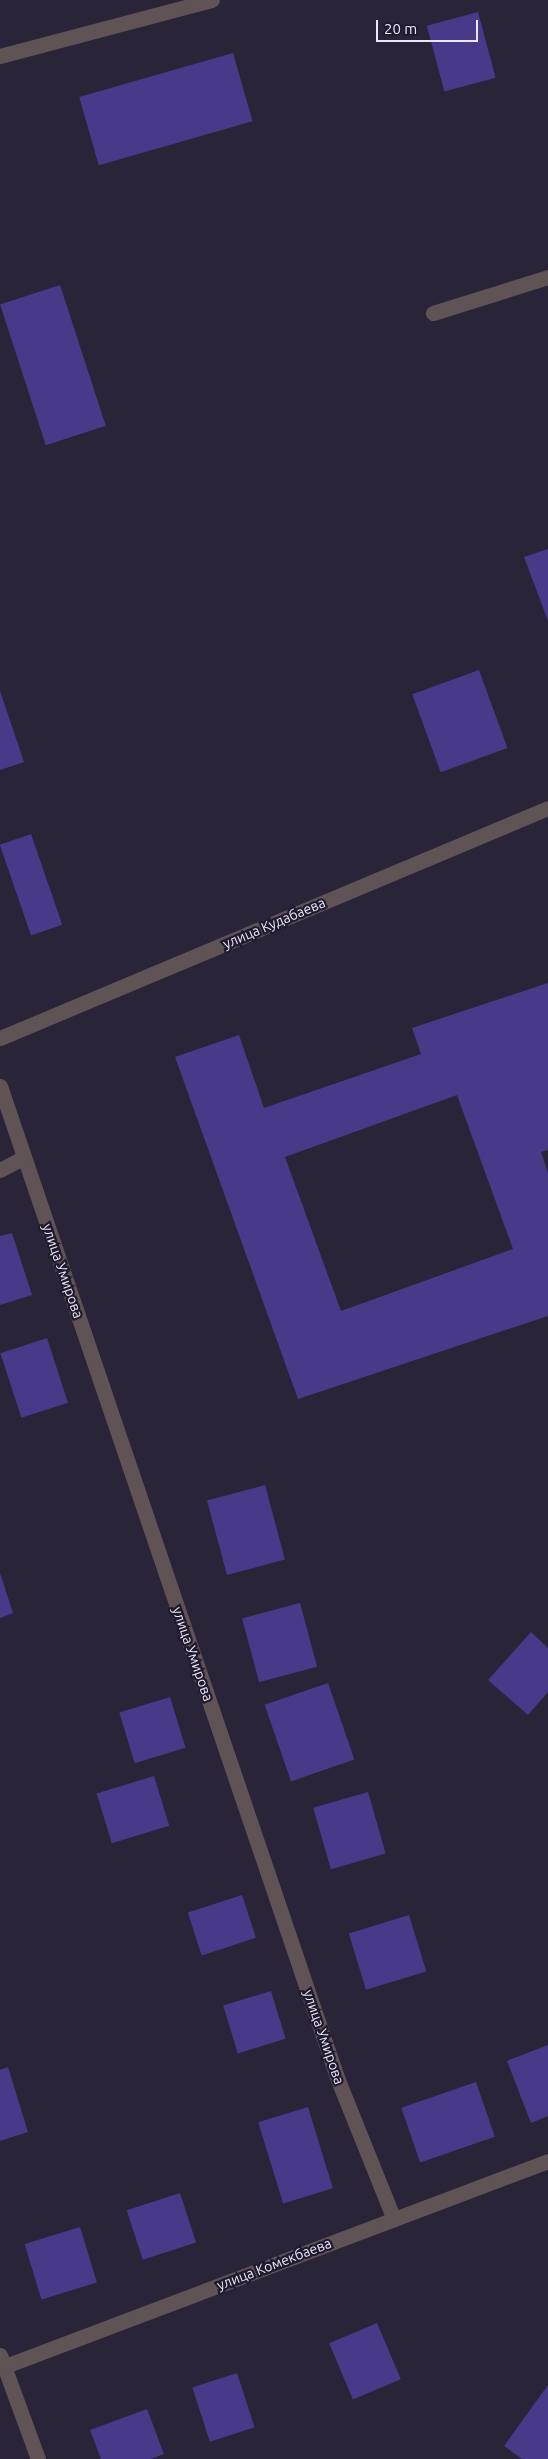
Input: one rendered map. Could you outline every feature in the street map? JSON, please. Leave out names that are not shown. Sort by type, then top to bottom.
[{"type":"street","points":[[0,56],[212,0]]},
{"type":"street","points":[[433,313],[548,277]]},
{"type":"street","name":"улица Кудабаева","points":[[0,1038],[548,808]]},
{"type":"street","name":"улица Умирова","points":[[0,1086],[338,2080],[394,2219]]},
{"type":"street","points":[[0,1170],[24,1157]]},
{"type":"street","name":"улица Комекбаева","points":[[1,2363],[548,2161]]},
{"type":"street","points":[[1,2363],[38,2459]]},
{"type":"building","points":[[478,12],[496,78],[444,91],[427,26]]},
{"type":"building","points":[[233,53],[253,121],[99,165],[79,97]]},
{"type":"building","points":[[60,285],[106,426],[46,445],[0,304]]},
{"type":"building","points":[[548,549],[548,621],[524,557]]},
{"type":"building","points":[[479,670],[507,748],[441,772],[412,694]]},
{"type":"building","points":[[0,691],[24,762],[0,770]]},
{"type":"building","points":[[31,834],[62,925],[31,936],[0,845]]},
{"type":"building","points":[[548,983],[548,1150],[541,1152],[548,1173],[548,1316],[298,1399],[175,1057],[239,1035],[264,1108],[421,1054],[412,1028]],"holes":[[[457,1095],[513,1249],[341,1311],[285,1157]]]},
{"type":"building","points":[[12,1233],[32,1295],[0,1305],[0,1236]]},
{"type":"building","points":[[47,1338],[68,1403],[21,1418],[0,1353]]},
{"type":"building","points":[[265,1485],[285,1559],[227,1575],[207,1501]]},
{"type":"building","points":[[0,1573],[13,1613],[0,1618]]},
{"type":"building","points":[[300,1603],[317,1667],[259,1682],[242,1619]]},
{"type":"building","points":[[531,1632],[548,1648],[548,1692],[528,1715],[488,1680]]},
{"type":"building","points":[[328,1683],[354,1760],[291,1781],[265,1705]]},
{"type":"building","points":[[170,1697],[185,1748],[135,1763],[119,1712]]},
{"type":"building","points":[[154,1776],[169,1826],[112,1843],[97,1794]]},
{"type":"building","points":[[368,1792],[386,1854],[331,1869],[313,1808]]},
{"type":"building","points":[[242,1895],[256,1938],[202,1955],[188,1913]]},
{"type":"building","points":[[409,1915],[426,1971],[366,1990],[349,1933]]},
{"type":"building","points":[[271,1991],[286,2039],[238,2053],[223,2006]]},
{"type":"building","points":[[548,2045],[548,2116],[531,2123],[507,2061]]},
{"type":"building","points":[[8,2067],[28,2132],[0,2141],[0,2070]]},
{"type":"building","points":[[476,2082],[495,2137],[420,2163],[401,2108]]},
{"type":"building","points":[[308,2107],[333,2188],[283,2203],[258,2122]]},
{"type":"building","points":[[180,2193],[196,2242],[143,2260],[127,2210]]},
{"type":"building","points":[[80,2227],[97,2282],[41,2299],[25,2244]]},
{"type":"building","points":[[377,2323],[401,2379],[353,2399],[329,2343]]},
{"type":"building","points":[[237,2373],[255,2427],[210,2442],[192,2388]]},
{"type":"building","points":[[548,2385],[548,2459],[522,2459],[504,2446]]},
{"type":"building","points":[[147,2409],[164,2454],[151,2459],[101,2459],[90,2430]]}]
